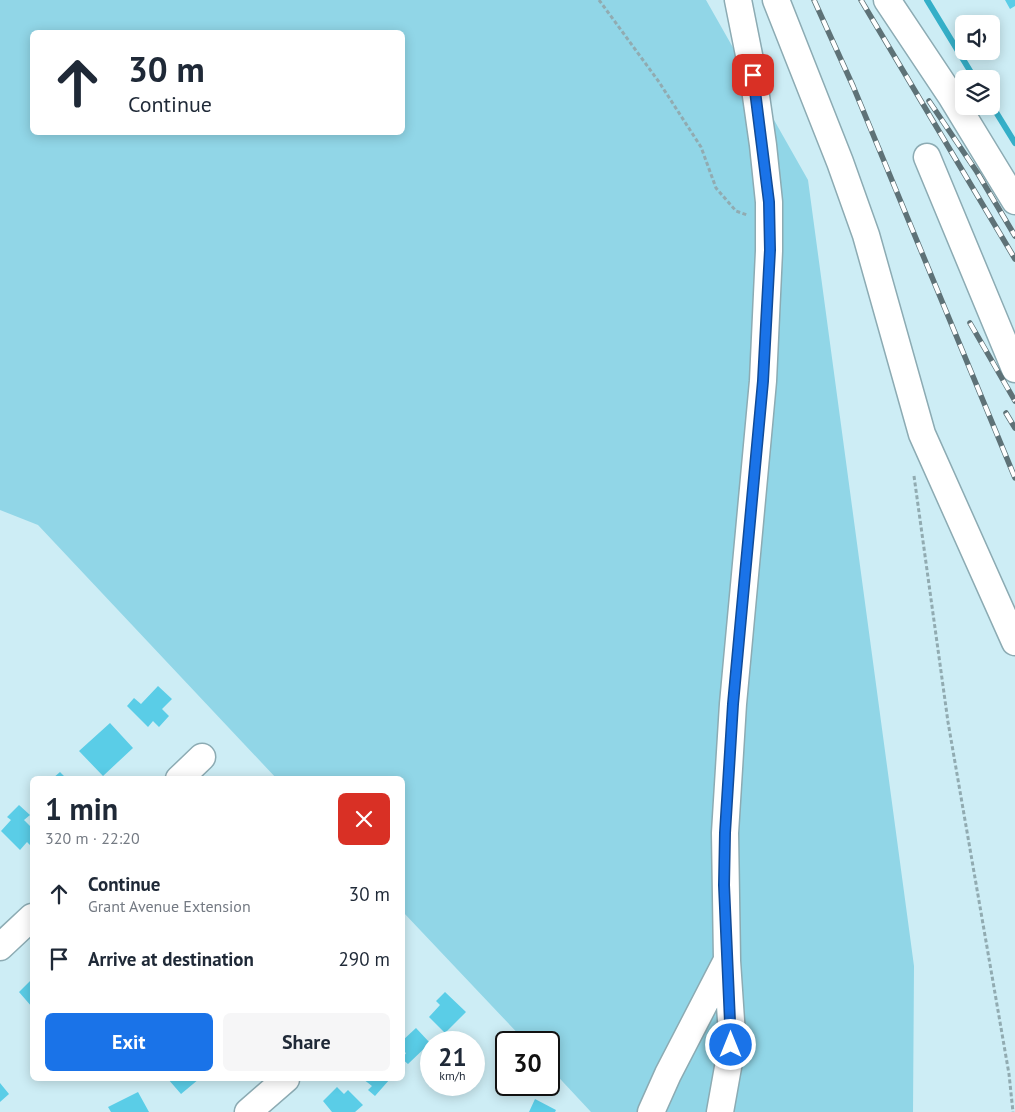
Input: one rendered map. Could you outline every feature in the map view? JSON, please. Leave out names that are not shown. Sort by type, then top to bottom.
[{"type":"street","points":[[720,1112],[732,1035],[727,960],[725,833],[733,704],[763,381],[769,226],[766,174],[754,84],[738,0]]},
{"type":"street","points":[[776,0],[840,162],[866,235],[922,434],[1015,642]]},
{"type":"street","points":[[887,0],[950,96],[1015,201]]},
{"type":"street","points":[[927,157],[1015,369]]},
{"type":"street","points":[[182,776],[202,757]]},
{"type":"street","points":[[0,947],[30,919]]},
{"type":"street","points":[[651,1112],[668,1074],[727,960]]},
{"type":"street","points":[[248,1112],[284,1081]]},
{"type":"path","points":[[599,0],[659,82],[701,147],[716,188],[736,211],[769,226]]},
{"type":"path","points":[[914,473],[948,722],[1009,1074],[1013,1112]]},
{"type":"shaded area","points":[[0,0],[706,0],[808,180],[914,966],[913,1112],[591,1112],[560,1079],[560,1031],[516,1031],[405,914],[405,776],[274,776],[38,525],[0,510]]},
{"type":"building","points":[[1005,0],[1015,0],[1015,6],[1010,9]]},
{"type":"building","points":[[158,686],[172,699],[162,709],[169,716],[159,727],[153,721],[148,727],[127,706],[134,698],[141,704]]},
{"type":"building","points":[[110,723],[133,748],[103,776],[79,751]]},
{"type":"building","points":[[60,772],[64,776],[55,776]]},
{"type":"building","points":[[19,805],[30,815],[24,820],[30,826],[30,845],[27,842],[20,850],[1,831],[11,820],[7,817]]},
{"type":"building","points":[[30,981],[30,1005],[19,992]]},
{"type":"building","points":[[445,992],[466,1012],[447,1031],[443,1031],[429,1017],[440,1005],[436,1001]]},
{"type":"building","points":[[416,1028],[420,1032],[420,1053],[408,1064],[405,1062],[405,1038]]},
{"type":"building","points":[[170,1081],[197,1081],[181,1094]]},
{"type":"building","points":[[366,1081],[388,1081],[375,1096],[368,1090],[372,1086]]},
{"type":"building","points":[[0,1083],[9,1094],[0,1102]]},
{"type":"building","points":[[337,1087],[344,1094],[348,1090],[363,1105],[355,1112],[332,1112],[323,1101]]},
{"type":"building","points":[[138,1092],[149,1112],[111,1112],[108,1107]]},
{"type":"building","points":[[535,1099],[556,1110],[555,1112],[529,1112]]},
{"type":"waterway","points":[[927,0],[970,70]]},
{"type":"waterway","points":[[998,115],[1015,143]]},
{"type":"railway","points":[[814,0],[853,86],[1015,478]]},
{"type":"railway","points":[[861,0],[1015,259]]},
{"type":"railway","points":[[929,101],[977,172],[1015,236]]},
{"type":"railway","points":[[970,323],[1015,401]]},
{"type":"railway","points":[[1006,413],[1015,428]]},
{"type":"route","points":[[731,1045],[724,885],[725,833],[733,704],[763,381],[770,250],[769,202],[753,75]]}]
